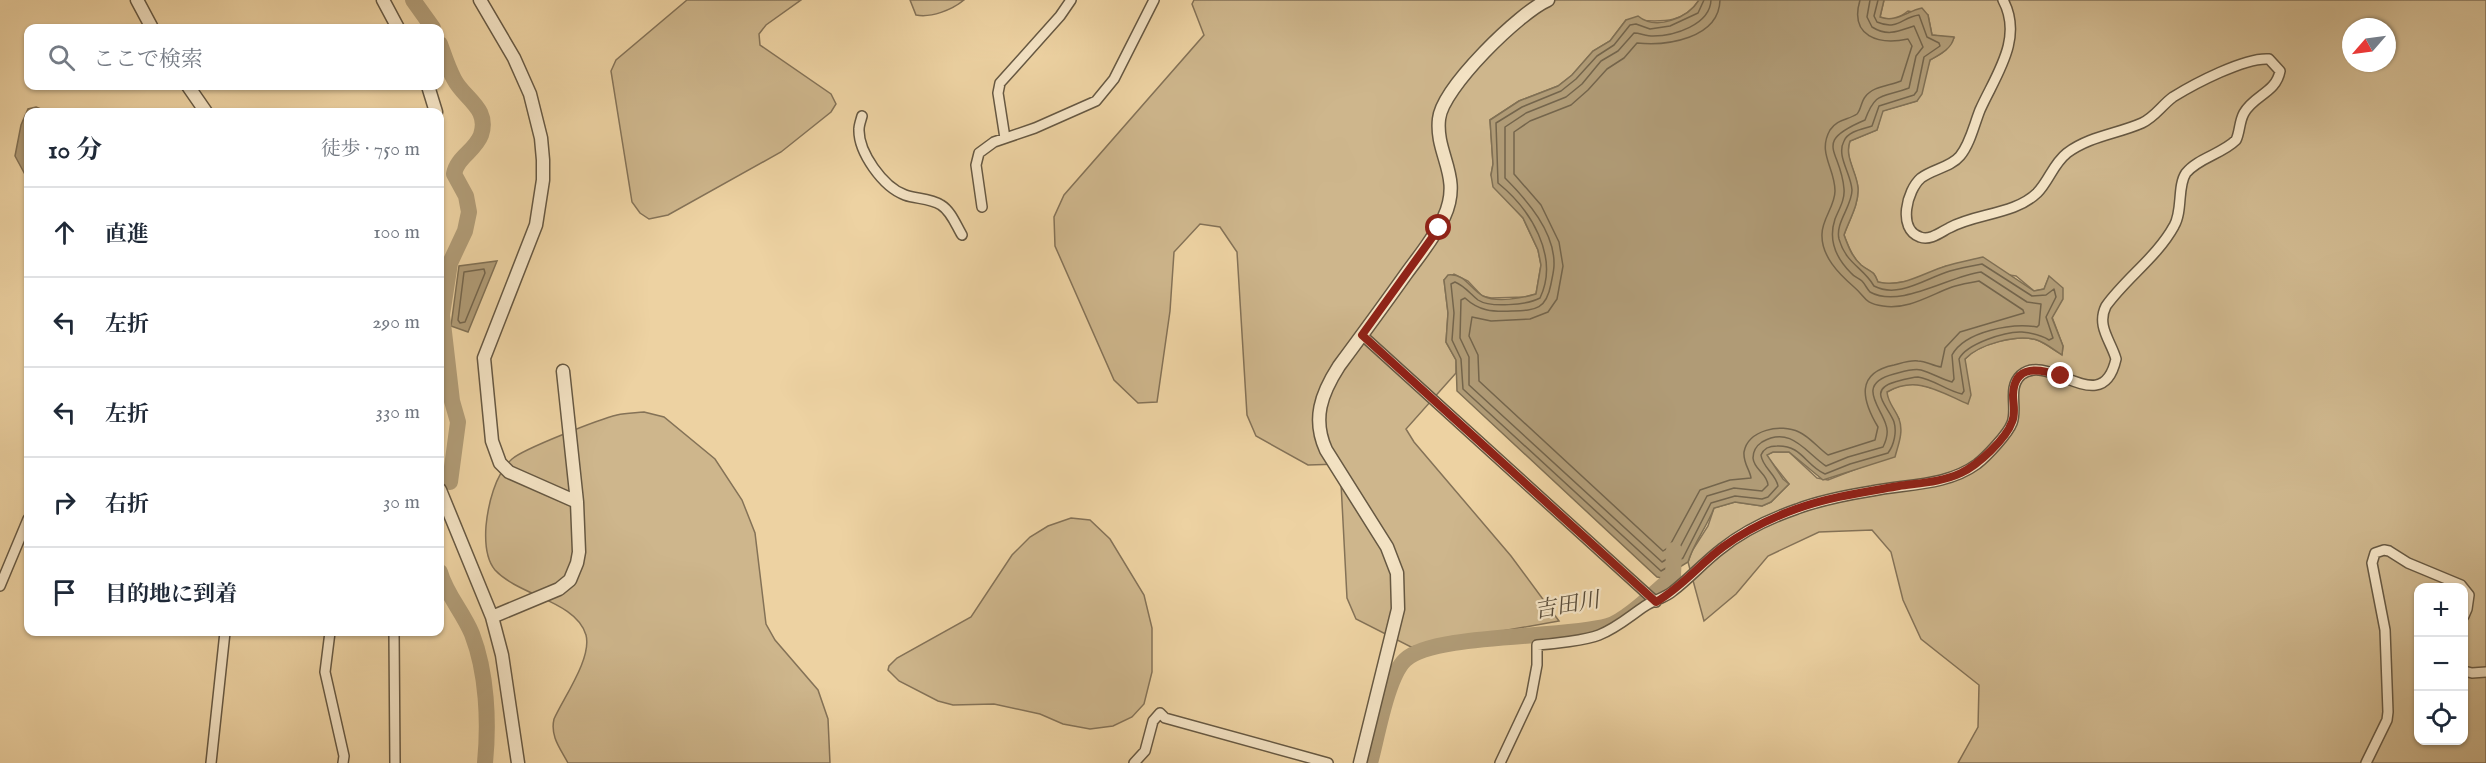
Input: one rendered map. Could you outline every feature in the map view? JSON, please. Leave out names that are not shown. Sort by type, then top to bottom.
[{"type":"street","points":[[137,0],[150,24]]},
{"type":"street","points":[[383,0],[396,24]]},
{"type":"street","points":[[480,0],[514,58],[530,94],[539,127],[543,160],[543,180],[536,225],[484,358],[492,441],[500,463],[509,472],[577,502]]},
{"type":"street","points":[[1005,138],[998,93],[1000,83],[1060,16],[1071,0]]},
{"type":"street","points":[[982,207],[976,165],[979,153],[994,142],[1044,124],[1096,101],[1114,79],[1154,0]]},
{"type":"street","points":[[1360,763],[1398,609],[1397,573],[1382,538],[1321,439],[1318,422],[1321,402],[1328,383],[1439,228],[1448,207],[1452,184],[1438,120],[1445,100],[1459,81],[1516,22],[1539,4],[1548,0]]},
{"type":"street","points":[[1500,763],[1531,697],[1537,665],[1537,645],[1597,637],[1617,627],[1648,604],[1672,593],[1722,548],[1755,528],[1797,509],[1872,490],[1945,480],[1977,464],[2012,425],[2014,388],[2018,378],[2027,371],[2041,369],[2082,386],[2098,384],[2106,379],[2116,359],[2103,327],[2102,314],[2106,306],[2146,263],[2174,226],[2178,218],[2182,184],[2187,172],[2231,146],[2239,135],[2244,112],[2270,91],[2279,78],[2280,71],[2269,59],[2238,65],[2172,98],[2151,118],[2139,124],[2110,132],[2068,153],[2055,166],[2046,183],[2030,198],[2001,210],[1961,222],[1931,237],[1921,237],[1910,230],[1907,224],[1907,210],[1913,192],[1921,179],[1958,159],[1966,147],[1980,110],[2007,54],[2010,25],[2003,0]]},
{"type":"street","points":[[190,90],[201,108]]},
{"type":"street","points":[[429,90],[435,108]]},
{"type":"street","points":[[862,116],[859,129],[862,147],[877,174],[904,195],[940,205],[949,212],[962,235]]},
{"type":"street","points":[[1362,335],[1656,602]]},
{"type":"street","points":[[492,617],[559,589],[570,580],[579,552],[577,502],[563,371]]},
{"type":"street","points":[[444,503],[492,617],[502,655],[518,763]]},
{"type":"street","points":[[0,586],[24,529]]},
{"type":"street","points":[[2366,763],[2387,720],[2388,712],[2385,630],[2372,563],[2375,553],[2389,551],[2408,563],[2456,583]]},
{"type":"street","points":[[211,763],[225,636]]},
{"type":"street","points":[[330,636],[325,672],[344,756],[343,763]]},
{"type":"street","points":[[394,636],[395,763]]},
{"type":"street","points":[[2468,672],[2486,672]]},
{"type":"street","points":[[1134,763],[1145,751],[1153,721],[1160,713],[1165,718],[1328,763]]},
{"type":"shaded area","points":[[687,0],[801,0],[766,25],[759,34],[760,45],[831,94],[836,104],[831,112],[781,152],[668,215],[649,219],[640,213],[632,202],[611,71],[616,60]]},
{"type":"shaded area","points":[[910,0],[964,0],[941,12],[922,16],[916,15]]},
{"type":"shaded area","points":[[1194,0],[1699,0],[1692,9],[1675,19],[1626,20],[1610,41],[1593,51],[1572,75],[1558,86],[1519,101],[1490,120],[1493,164],[1491,175],[1499,191],[1523,218],[1538,250],[1541,265],[1536,294],[1525,297],[1491,298],[1482,296],[1468,281],[1454,274],[1444,280],[1448,313],[1446,342],[1456,360],[1456,373],[1406,429],[1414,442],[1511,556],[1559,621],[1411,647],[1356,619],[1347,598],[1340,464],[1308,465],[1256,436],[1247,415],[1237,252],[1220,227],[1200,224],[1174,252],[1170,311],[1157,402],[1138,403],[1114,380],[1055,246],[1054,217],[1064,195],[1204,35],[1192,4]]},
{"type":"shaded area","points":[[1884,0],[2486,0],[2486,763],[1958,763],[1978,727],[1979,685],[1921,639],[1903,600],[1891,552],[1872,530],[1819,532],[1768,556],[1736,594],[1704,621],[1688,562],[1692,551],[1708,526],[1714,508],[1735,502],[1762,506],[1771,502],[1789,484],[1766,455],[1773,452],[1789,452],[1817,478],[1828,480],[1867,465],[1899,419],[1888,401],[1887,392],[1909,384],[1931,388],[1966,372],[1965,359],[1971,354],[2009,339],[2037,340],[2062,354],[2063,346],[2052,317],[2062,299],[2049,277],[2044,289],[2034,291],[2016,276],[1946,266],[1910,281],[1887,284],[1878,282],[1873,273],[1861,265],[1851,251],[1844,235],[1855,206],[1858,188],[1848,153],[1850,141],[1877,130],[1882,111],[1917,101],[1930,60],[1942,53],[1954,38],[1932,35],[1928,15],[1908,11],[1902,16],[1888,19],[1880,17]]},
{"type":"shaded area","points":[[644,412],[664,417],[715,459],[742,500],[755,533],[766,624],[775,640],[818,690],[828,719],[830,763],[568,763],[559,747],[553,731],[554,719],[581,666],[587,644],[586,635],[571,614],[505,579],[495,570],[487,554],[486,543],[486,526],[491,500],[501,473],[506,465],[519,454],[608,418],[620,414]]},
{"type":"shaded area","points":[[1071,518],[1090,520],[1110,539],[1144,595],[1152,628],[1152,672],[1144,704],[1132,717],[1113,726],[1090,729],[1063,724],[1040,714],[994,704],[953,705],[938,701],[899,681],[888,670],[897,658],[971,617],[1012,555],[1030,537],[1048,526]]},
{"type":"water","points":[[1699,0],[1884,0],[1880,17],[1896,18],[1922,8],[1928,15],[1932,35],[1954,37],[1948,48],[1930,60],[1922,94],[1917,101],[1883,111],[1877,130],[1850,141],[1849,153],[1858,194],[1844,235],[1855,258],[1873,273],[1878,282],[1896,283],[1913,279],[1946,266],[1983,257],[2034,291],[2044,289],[2049,276],[2063,288],[2063,299],[2052,318],[2063,346],[2062,355],[2037,340],[2019,338],[1979,349],[1965,359],[1971,395],[1968,404],[1938,390],[1918,385],[1898,387],[1887,392],[1901,429],[1895,457],[1823,480],[1789,452],[1773,452],[1767,455],[1789,484],[1771,502],[1762,506],[1735,502],[1714,508],[1688,562],[1662,578],[1657,577],[1457,391],[1456,360],[1446,342],[1448,313],[1444,280],[1448,275],[1454,275],[1463,279],[1483,296],[1495,299],[1536,294],[1541,265],[1538,250],[1523,218],[1493,187],[1490,120],[1519,101],[1558,86],[1572,75],[1593,51],[1610,41],[1626,20],[1638,16],[1654,22],[1671,20],[1687,12]]},
{"type":"water","points":[[24,118],[24,173],[15,156]]},
{"type":"water","points":[[497,261],[468,332],[451,326],[459,266]]},
{"type":"waterway","points":[[413,0],[430,24]]},
{"type":"waterway","points":[[444,55],[458,86],[479,111],[483,126],[478,141],[459,163],[454,174],[466,196],[469,212],[465,231],[450,263],[444,302]]},
{"type":"waterway","points":[[444,332],[452,401],[458,422],[450,482]]},
{"type":"waterway","name":"吉田川","points":[[1370,763],[1388,693],[1405,660],[1420,651],[1442,645],[1608,626],[1632,612],[1673,577],[1674,550]]},
{"type":"waterway","points":[[444,583],[472,634],[481,665],[487,714],[485,763]]},
{"type":"route","points":[[1439,228],[1362,335],[1656,602],[1672,593],[1722,548],[1740,536],[1797,509],[1872,490],[1945,480],[1962,473],[1977,464],[2012,425],[2013,395],[2018,378],[2027,371],[2041,369],[2061,376]]}]
